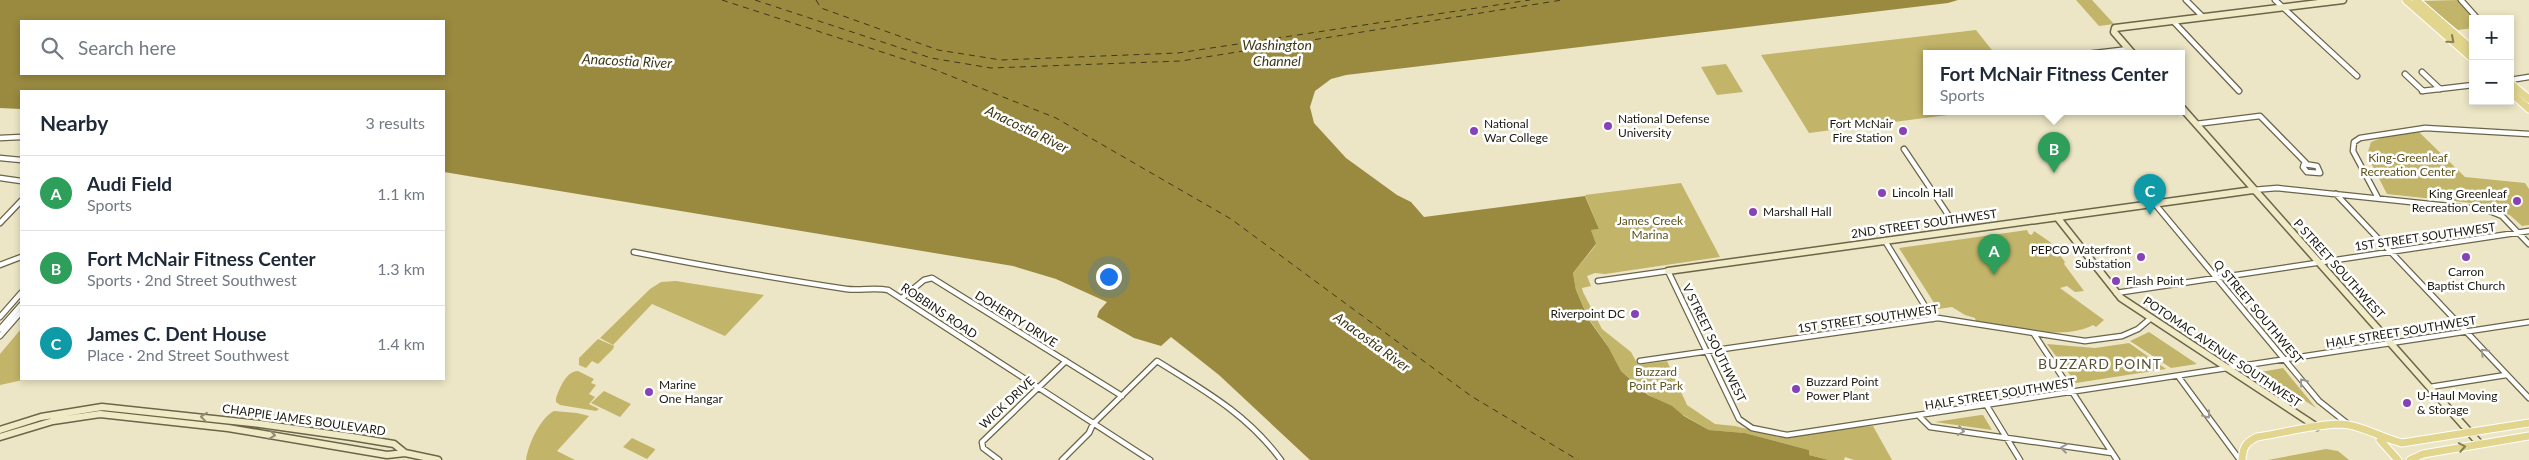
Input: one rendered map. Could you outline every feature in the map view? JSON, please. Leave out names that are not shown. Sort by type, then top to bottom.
[{"type":"main road","points":[[2406,0],[2469,55]]},
{"type":"main road","points":[[2416,0],[2469,46]]},
{"type":"main road","points":[[2514,85],[2529,99]]},
{"type":"main road","points":[[2514,96],[2529,109]]},
{"type":"main road","points":[[2241,460],[2243,448],[2253,438],[2335,424],[2352,426],[2390,441],[2402,443],[2529,422]]},
{"type":"main road","points":[[2371,433],[2390,448],[2398,460]]},
{"type":"main road","points":[[2410,460],[2422,454],[2529,436]]},
{"type":"street","points":[[2186,0],[2202,17]]},
{"type":"street","points":[[2275,0],[2285,7],[2357,76]]},
{"type":"street","points":[[2280,0],[2285,7]]},
{"type":"street","points":[[2129,49],[2114,31],[2116,28],[2343,0]]},
{"type":"street","points":[[2461,0],[2474,15]]},
{"type":"street","points":[[2173,21],[2239,91]]},
{"type":"street","points":[[2120,50],[2129,49]]},
{"type":"street","points":[[2422,72],[2440,89]]},
{"type":"street","points":[[2406,74],[2423,91],[2469,85]]},
{"type":"street","points":[[2514,80],[2529,77]]},
{"type":"street","name":"P STREET SOUTHWEST","points":[[2185,111],[2480,444]]},
{"type":"street","points":[[2196,124],[2256,116],[2264,118],[2306,163]]},
{"type":"street","points":[[2378,198],[2353,151],[2354,142],[2361,137],[2424,128],[2529,134]]},
{"type":"street","points":[[0,138],[20,137]]},
{"type":"street","points":[[1904,150],[1953,222]]},
{"type":"street","points":[[0,158],[20,160]]},
{"type":"street","points":[[0,178],[20,181]]},
{"type":"street","points":[[2253,190],[2275,188],[2486,210],[2502,216],[2529,244]]},
{"type":"street","name":"2ND STREET SOUTHWEST","points":[[1598,281],[2253,190]]},
{"type":"street","points":[[2336,194],[2529,398]]},
{"type":"street","points":[[0,223],[20,202]]},
{"type":"street","name":"Q STREET SOUTHWEST","points":[[2156,204],[2321,404],[2352,426]]},
{"type":"street","name":"POTOMAC AVENUE SOUTHWEST","points":[[2057,217],[2116,293],[2317,427]]},
{"type":"street","name":"1ST STREET SOUTHWEST","points":[[2116,293],[2529,231]]},
{"type":"street","points":[[1885,241],[1933,319]]},
{"type":"street","name":"ROBBINS ROAD","points":[[634,252],[720,269],[852,290],[881,288],[902,298],[1037,388],[1150,460]]},
{"type":"street","points":[[0,265],[20,257]]},
{"type":"street","name":"V STREET SOUTHWEST","points":[[1668,271],[1706,352],[1743,423]]},
{"type":"street","name":"DOHERTY DRIVE","points":[[902,298],[924,280],[932,278],[1122,396]]},
{"type":"street","points":[[0,317],[20,294]]},
{"type":"street","points":[[0,329],[20,306]]},
{"type":"street","points":[[0,336],[20,313]]},
{"type":"street","name":"1ST STREET SOUTHWEST","points":[[1640,361],[1933,319],[1949,319],[1978,326],[2077,340],[2107,339],[2132,332],[2151,318]]},
{"type":"street","name":"HALF STREET SOUTHWEST","points":[[1743,423],[1775,433],[1790,434],[1986,406],[2529,322]]},
{"type":"street","points":[[2034,334],[2117,460]]},
{"type":"street","name":"WICK DRIVE","points":[[999,460],[983,448],[982,442],[1066,361]]},
{"type":"street","points":[[1062,460],[1089,433],[1093,424],[1157,361],[1248,419],[1264,435],[1281,460]]},
{"type":"street","points":[[2430,387],[2506,375]]},
{"type":"street","points":[[2178,376],[2241,460]]},
{"type":"street","points":[[1986,406],[2020,460]]},
{"type":"street","name":"CHAPPIE JAMES BOULEVARD","points":[[0,430],[41,418],[102,407],[260,424],[352,437],[394,444],[404,453]]},
{"type":"street","name":"CHAPPIE JAMES BOULEVARD","points":[[0,437],[53,421],[100,414],[228,428],[387,455],[404,453]]},
{"type":"street","points":[[1919,416],[1930,426],[2007,439],[2112,453]]},
{"type":"street","points":[[400,460],[404,453],[438,460]]},
{"type":"green space","points":[[2076,0],[2092,0],[2114,24],[2099,26]]},
{"type":"green space","points":[[2459,0],[2472,15],[2469,15],[2469,29],[2458,30],[2422,1]]},
{"type":"green space","points":[[1976,30],[1992,50],[1923,50],[1923,115],[1948,115],[1809,133],[1761,55]]},
{"type":"green space","points":[[1726,64],[1743,92],[1717,95],[1701,67]]},
{"type":"green space","name":"King-Greenleaf Recreation Center","points":[[2419,132],[2465,177],[2525,183],[2529,189],[2529,225],[2522,226],[2511,216],[2490,205],[2387,194],[2367,155],[2371,142],[2384,137]]},
{"type":"green space","name":"James Creek Marina","points":[[1681,183],[1720,257],[1605,274],[1595,273],[1587,276],[1591,286],[1582,288],[1583,292],[1602,329],[1631,352],[1638,365],[1667,361],[1687,405],[1715,424],[1735,426],[1779,437],[1873,426],[1892,460],[1854,460],[1845,457],[1844,460],[1829,460],[1809,455],[1809,450],[1745,433],[1709,430],[1649,395],[1621,371],[1609,348],[1589,319],[1576,290],[1573,273],[1596,245],[1591,230],[1599,229],[1585,195]]},
{"type":"green space","points":[[2027,230],[2029,234],[2032,235],[2034,231],[2050,242],[2065,262],[2064,264],[2084,291],[2075,292],[2067,286],[2060,288],[2104,320],[2096,327],[2093,325],[2069,332],[2028,333],[2025,329],[1988,324],[1977,325],[1975,318],[1965,315],[1952,307],[1938,309],[1899,248]]},
{"type":"green space","points":[[676,281],[764,295],[725,336],[652,304],[613,345],[600,338],[650,289],[661,282]]},
{"type":"green space","points":[[20,330],[20,380],[22,380],[0,385],[0,354]]},
{"type":"green space","points":[[2149,332],[2197,364],[2171,368],[2130,341]]},
{"type":"green space","points":[[598,339],[614,346],[613,349],[598,364],[592,361],[586,368],[579,365],[579,358]]},
{"type":"green space","points":[[2129,343],[2166,369],[2076,383],[2047,344],[2095,348]]},
{"type":"green space","points":[[2283,368],[2316,408],[2261,372]]},
{"type":"green space","points":[[578,371],[594,379],[591,383],[596,385],[589,394],[595,397],[589,404],[599,409],[596,411],[560,405],[556,402],[564,381],[570,374]]},
{"type":"green space","points":[[604,391],[631,404],[620,417],[591,403]]},
{"type":"green space","points":[[554,411],[589,416],[557,451],[575,460],[526,460],[529,447],[536,432],[549,414]]},
{"type":"green space","points":[[1981,415],[1983,415],[1992,430],[1935,422]]},
{"type":"green space","points":[[632,438],[655,450],[647,459],[623,447]]},
{"type":"green space","points":[[2326,449],[2338,451],[2349,460],[2268,460]]},
{"type":"water","points":[[0,0],[1958,0],[1948,3],[1346,75],[1331,79],[1315,91],[1310,107],[1314,123],[1346,158],[1397,195],[1411,202],[1424,217],[1585,196],[1599,229],[1591,230],[1596,244],[1573,273],[1576,290],[1589,320],[1609,348],[1621,371],[1648,395],[1672,406],[1684,416],[1709,430],[1745,433],[1809,450],[1809,455],[1829,460],[1310,460],[1219,375],[1171,337],[1161,346],[1134,338],[1097,317],[1099,311],[1107,302],[1056,279],[1013,266],[445,172],[445,90],[20,90],[20,109],[0,108]]},
{"type":"ferry route","points":[[722,0],[928,67],[1056,118],[1231,219],[1471,396],[1578,460]]},
{"type":"ferry route","points":[[755,0],[931,58],[991,68],[1181,61],[1562,0]]},
{"type":"ferry route","points":[[816,0],[821,8],[938,50],[1001,60],[1178,53],[1530,0]]},
{"type":"place","name":"National Defense University","points":[[1608,126]]},
{"type":"place","name":"National War College","points":[[1474,131]]},
{"type":"place","name":"Fort McNair Fire Station","points":[[1903,131]]},
{"type":"place","name":"Fort McNair Fitness Center","points":[[2054,173]]},
{"type":"place","name":"Lincoln Hall","points":[[1882,193]]},
{"type":"place","name":"King Greenleaf Recreation Center","points":[[2517,201]]},
{"type":"place","name":"Marshall Hall","points":[[1753,212]]},
{"type":"place","name":"James C. Dent House","points":[[2150,215]]},
{"type":"place","name":"PEPCO Waterfront Substation","points":[[2141,257]]},
{"type":"place","name":"Carron Baptist Church","points":[[2466,257]]},
{"type":"place","name":"Audi Field","points":[[1994,275]]},
{"type":"place","name":"Flash Point","points":[[2116,281]]},
{"type":"place","name":"Riverpoint DC","points":[[1635,314]]},
{"type":"place","name":"Buzzard Point Power Plant","points":[[1796,389]]},
{"type":"place","name":"Marine One Hangar","points":[[649,392]]},
{"type":"place","name":"U-Haul Moving & Storage","points":[[2407,403]]},
{"type":"district","name":"BUZZARD POINT","points":[[2100,364]]},
{"type":"water label","name":"Washington Channel","points":[[1277,54]]},
{"type":"water label","name":"Anacostia River","points":[[627,61]]},
{"type":"water label","name":"Anacostia River","points":[[1027,129]]},
{"type":"water label","name":"Anacostia River","points":[[1372,342]]},
{"type":"park label","name":"Buzzard Point Park","points":[[1656,379]]}]
